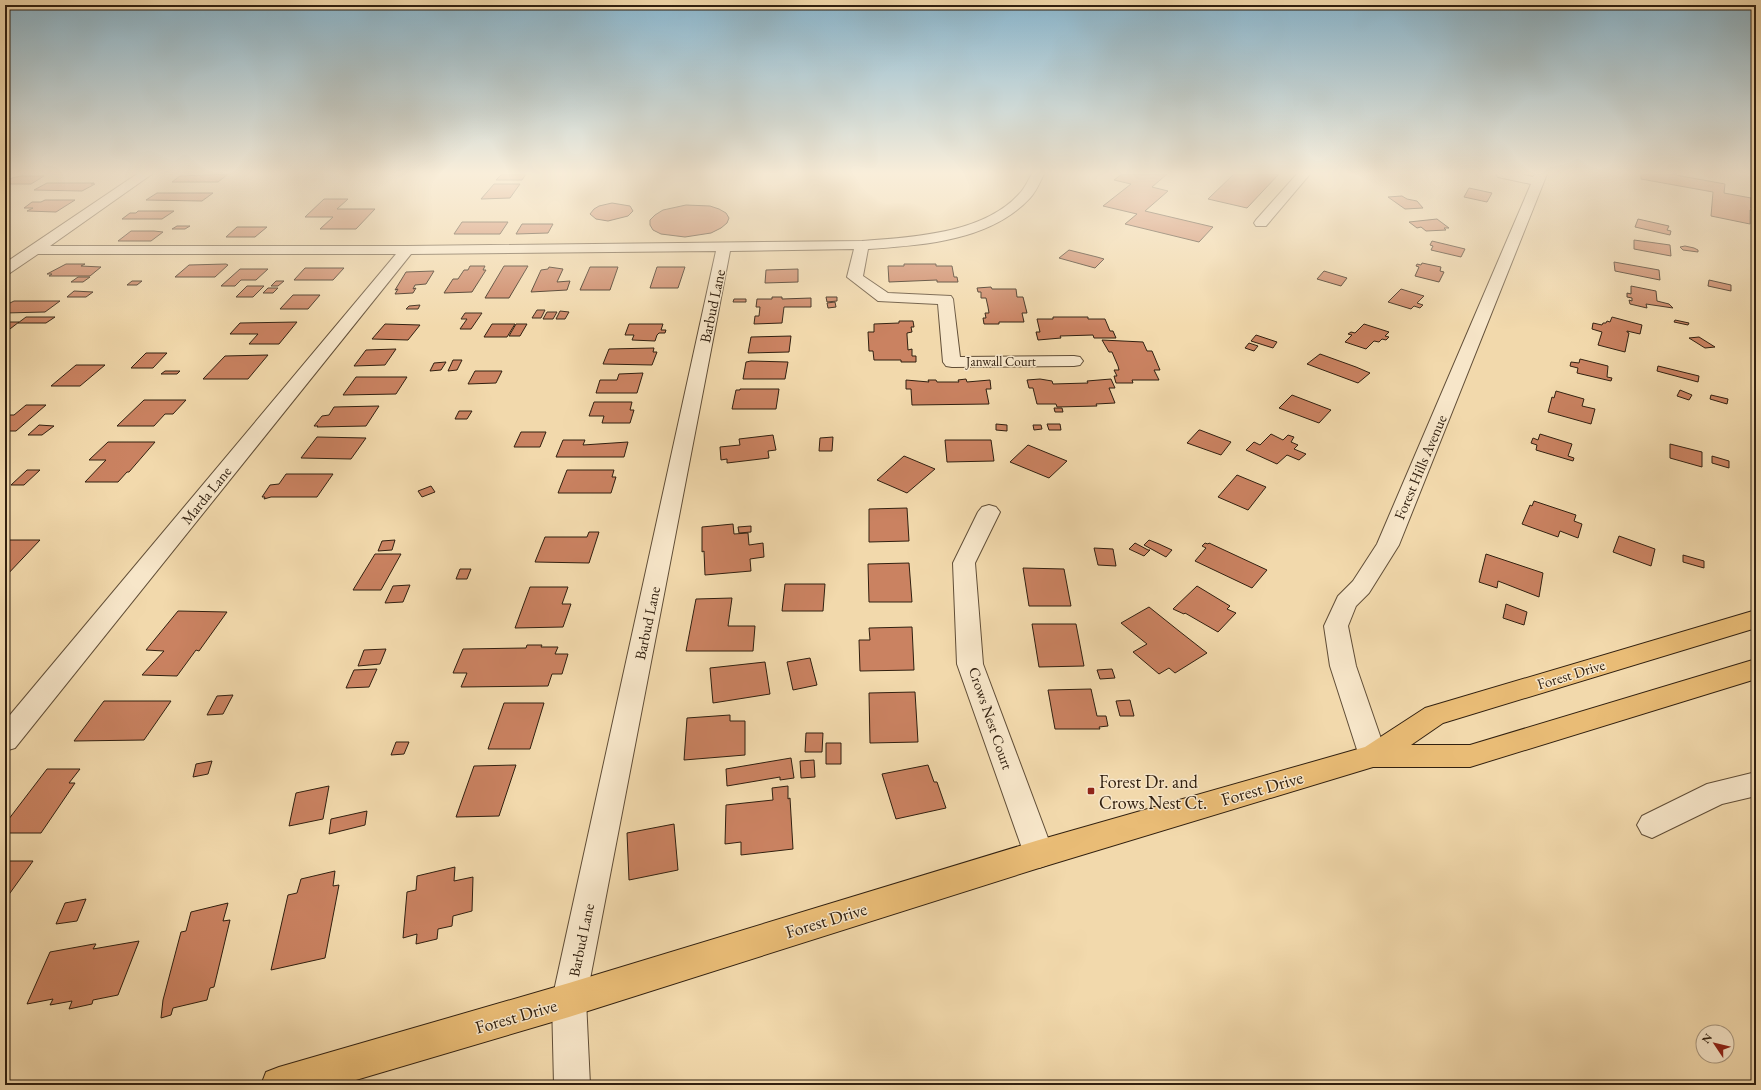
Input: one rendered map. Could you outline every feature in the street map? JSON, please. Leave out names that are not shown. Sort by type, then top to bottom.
[{"type":"main road","name":"Forest Drive","points":[[1373,756],[1434,715],[1756,619]]},
{"type":"main road","name":"Forest Drive","points":[[279,1085],[569,1000],[1039,854],[1373,756],[1470,756],[1756,669]]},
{"type":"street","points":[[5,270],[72,225]]},
{"type":"street","points":[[35,250],[407,250],[862,245],[915,241],[962,231],[979,225]]},
{"type":"street","name":"Forest Hills Avenue","points":[[1373,756],[1343,666],[1336,626],[1346,602],[1361,587],[1388,545],[1521,225]]},
{"type":"street","name":"Janwall Court","points":[[862,245],[855,278],[884,298],[945,299],[952,362],[1074,361]]},
{"type":"street","name":"Barbud Lane","points":[[572,1085],[569,1000],[724,246]]},
{"type":"street","name":"Marda Lane","points":[[5,740],[407,250]]},
{"type":"street","name":"Crows Nest Court","points":[[989,512],[964,563],[970,664],[1039,854]]},
{"type":"street","points":[[1652,825],[1717,793],[1756,784]]},
{"type":"building","points":[[324,225],[360,225],[356,229],[320,229]]},
{"type":"building","points":[[460,225],[506,225],[500,234],[454,234]]},
{"type":"building","points":[[521,225],[553,225],[548,233],[516,234]]},
{"type":"building","points":[[650,225],[725,225],[711,233],[685,237],[661,234],[653,230]]},
{"type":"building","points":[[1129,225],[1204,225],[1213,227],[1199,242]]},
{"type":"building","points":[[1413,225],[1445,225],[1449,228],[1444,228],[1446,230],[1426,231],[1421,227],[1417,228]]},
{"type":"building","points":[[1636,225],[1664,225],[1669,226],[1667,230],[1671,231],[1670,235],[1635,227]]},
{"type":"building","points":[[177,226],[190,226],[185,229],[172,229]]},
{"type":"building","points":[[237,227],[267,227],[255,237],[226,237]]},
{"type":"building","points":[[131,231],[163,232],[151,241],[118,241]]},
{"type":"building","points":[[1634,240],[1670,245],[1671,256],[1634,249]]},
{"type":"building","points":[[1432,241],[1465,249],[1461,257],[1431,250],[1433,246],[1430,245]]},
{"type":"building","points":[[1685,246],[1694,248],[1698,250],[1698,252],[1683,250],[1680,247]]},
{"type":"building","points":[[1069,250],[1104,259],[1095,268],[1059,258]]},
{"type":"building","points":[[1614,262],[1659,270],[1660,280],[1615,271]]},
{"type":"building","points":[[1422,263],[1441,267],[1440,271],[1444,272],[1439,282],[1415,276],[1419,267],[1416,266],[1417,264],[1421,265]]},
{"type":"building","points":[[66,264],[85,264],[81,266],[101,267],[90,276],[49,276],[52,274],[47,274]]},
{"type":"building","points":[[904,264],[936,264],[936,266],[952,266],[954,277],[957,277],[958,282],[937,282],[937,280],[889,282],[888,266],[904,266]]},
{"type":"building","points":[[189,265],[228,265],[215,277],[175,277]]},
{"type":"building","points":[[470,266],[485,266],[483,270],[486,270],[472,292],[444,293],[453,279],[458,279],[464,270],[468,270]]},
{"type":"building","points":[[504,266],[528,266],[509,298],[485,298]]},
{"type":"building","points":[[549,267],[563,269],[557,282],[570,281],[567,290],[531,292],[541,270],[548,269]]},
{"type":"building","points":[[590,267],[618,267],[610,290],[580,290]]},
{"type":"building","points":[[657,267],[685,267],[678,288],[650,288]]},
{"type":"building","points":[[305,268],[344,268],[333,280],[294,280]]},
{"type":"building","points":[[240,269],[268,269],[256,280],[241,280],[235,286],[221,286]]},
{"type":"building","points":[[798,269],[798,282],[765,283],[766,270]]},
{"type":"building","points":[[434,271],[426,284],[415,285],[413,289],[416,288],[413,293],[395,294],[398,289],[395,290],[406,272]]},
{"type":"building","points":[[1324,271],[1347,278],[1341,286],[1317,279]]},
{"type":"building","points":[[78,277],[90,277],[83,282],[71,282]]},
{"type":"building","points":[[1709,280],[1731,285],[1731,291],[1708,286]]},
{"type":"building","points":[[132,281],[142,281],[137,285],[127,285]]},
{"type":"building","points":[[276,281],[284,281],[278,286],[271,286]]},
{"type":"building","points":[[247,286],[264,286],[253,297],[236,297]]},
{"type":"building","points":[[1631,286],[1656,291],[1657,301],[1669,304],[1673,308],[1646,304],[1647,308],[1630,304],[1629,300],[1632,301],[1632,298],[1627,297],[1627,293],[1631,294]]},
{"type":"building","points":[[991,287],[992,289],[1016,289],[1017,297],[1023,297],[1027,313],[1022,313],[1024,322],[999,322],[999,324],[984,324],[983,318],[986,318],[985,313],[989,313],[988,307],[986,298],[981,298],[981,292],[978,292],[977,288]]},
{"type":"building","points":[[268,288],[278,288],[273,293],[263,293]]},
{"type":"building","points":[[1401,289],[1424,296],[1417,303],[1423,305],[1420,308],[1414,306],[1411,309],[1388,302]]},
{"type":"building","points":[[74,291],[93,292],[86,297],[67,297]]},
{"type":"building","points":[[293,295],[320,295],[308,309],[280,309]]},
{"type":"building","points":[[772,297],[782,297],[782,299],[811,298],[811,307],[784,307],[782,323],[754,324],[755,316],[759,316],[760,307],[756,307],[757,299],[772,299]]},
{"type":"building","points":[[826,297],[837,297],[837,301],[827,302]]},
{"type":"building","points":[[734,299],[746,299],[746,302],[733,302]]},
{"type":"building","points":[[14,301],[60,301],[45,312],[5,313],[5,303]]},
{"type":"building","points":[[835,302],[836,307],[828,308],[827,303]]},
{"type":"building","points":[[420,305],[418,309],[406,309],[409,306]]},
{"type":"building","points":[[537,310],[545,310],[541,318],[532,318]]},
{"type":"building","points":[[560,311],[569,312],[565,319],[556,319]]},
{"type":"building","points":[[547,312],[557,312],[553,319],[543,319]]},
{"type":"building","points":[[465,313],[482,313],[471,329],[460,329],[467,319],[461,319]]},
{"type":"building","points":[[26,317],[55,317],[46,323],[18,323]]},
{"type":"building","points":[[1053,317],[1088,317],[1088,319],[1105,319],[1110,331],[1113,331],[1116,338],[1094,338],[1093,335],[1060,336],[1061,338],[1038,340],[1036,332],[1040,332],[1037,319],[1053,319]]},
{"type":"building","points":[[1612,317],[1642,325],[1640,334],[1627,331],[1629,333],[1625,352],[1598,345],[1602,332],[1592,329],[1593,323],[1602,325],[1607,321],[1610,322]]},
{"type":"building","points":[[1675,320],[1689,323],[1688,325],[1674,322]]},
{"type":"building","points":[[899,321],[913,321],[914,327],[911,327],[912,332],[907,333],[908,350],[912,349],[912,356],[916,356],[916,362],[901,362],[901,360],[874,360],[873,351],[869,351],[868,332],[874,332],[874,324],[899,323]]},
{"type":"building","points":[[5,322],[19,322],[6,332]]},
{"type":"building","points":[[297,322],[279,344],[249,344],[258,334],[230,334],[240,323]]},
{"type":"building","points":[[385,324],[420,325],[408,340],[372,339]]},
{"type":"building","points":[[492,324],[515,324],[507,337],[484,337]]},
{"type":"building","points":[[516,324],[527,324],[520,336],[509,336]]},
{"type":"building","points":[[629,324],[663,324],[661,330],[666,330],[665,333],[659,333],[657,335],[655,341],[632,340],[634,335],[625,335]]},
{"type":"building","points":[[1364,324],[1389,332],[1385,336],[1389,337],[1386,340],[1382,339],[1379,342],[1374,341],[1366,349],[1345,342],[1352,335],[1348,334],[1351,332],[1355,333]]},
{"type":"building","points":[[1256,335],[1277,342],[1273,348],[1251,341]]},
{"type":"building","points":[[791,336],[789,352],[748,353],[751,337]]},
{"type":"building","points":[[1699,337],[1715,347],[1705,348],[1689,338]]},
{"type":"building","points":[[1102,340],[1143,342],[1147,351],[1152,351],[1160,370],[1154,370],[1159,380],[1132,380],[1133,383],[1116,383],[1114,376],[1117,376],[1114,370],[1119,370],[1118,366],[1112,352],[1109,352]]},
{"type":"building","points":[[1249,343],[1258,346],[1254,351],[1245,348]]},
{"type":"building","points":[[654,348],[653,352],[657,352],[652,365],[603,364],[609,349]]},
{"type":"building","points":[[396,349],[385,365],[354,366],[366,350]]},
{"type":"building","points":[[146,353],[167,353],[153,368],[131,368]]},
{"type":"building","points":[[1320,354],[1370,373],[1358,383],[1307,364]]},
{"type":"building","points":[[268,355],[248,379],[203,379],[225,356]]},
{"type":"building","points":[[1580,359],[1608,366],[1607,377],[1612,378],[1611,381],[1577,373],[1578,368],[1570,366],[1571,362],[1579,363]]},
{"type":"building","points":[[453,360],[462,360],[457,370],[448,371]]},
{"type":"building","points":[[446,362],[441,370],[430,371],[434,363]]},
{"type":"building","points":[[746,362],[788,362],[785,379],[743,379]]},
{"type":"building","points":[[76,365],[105,365],[80,386],[51,386]]},
{"type":"building","points":[[1658,366],[1699,376],[1698,382],[1657,371]]},
{"type":"building","points":[[165,371],[180,371],[177,374],[161,374]]},
{"type":"building","points":[[475,371],[502,371],[496,383],[468,384]]},
{"type":"building","points":[[643,373],[637,393],[596,393],[600,380],[617,380],[619,374]]},
{"type":"building","points":[[356,377],[407,377],[396,394],[343,395]]},
{"type":"building","points":[[966,379],[967,382],[990,380],[991,389],[986,389],[989,404],[912,405],[911,389],[906,389],[906,380],[959,382],[958,380]]},
{"type":"building","points":[[1040,379],[1052,381],[1053,384],[1088,383],[1087,381],[1111,379],[1115,388],[1109,388],[1115,403],[1096,404],[1097,406],[1057,407],[1056,404],[1037,404],[1033,388],[1029,388],[1027,380]]},
{"type":"building","points":[[779,389],[776,409],[732,409],[736,390]]},
{"type":"building","points":[[1680,390],[1692,395],[1689,400],[1677,396]]},
{"type":"building","points":[[1556,391],[1584,399],[1582,406],[1595,409],[1591,424],[1548,412],[1552,397],[1554,398]]},
{"type":"building","points":[[1292,395],[1331,410],[1319,423],[1279,408]]},
{"type":"building","points":[[1711,395],[1728,399],[1727,404],[1710,399]]},
{"type":"building","points":[[144,400],[186,400],[173,414],[165,414],[154,426],[117,426]]},
{"type":"building","points":[[594,402],[632,402],[630,410],[634,410],[630,423],[602,423],[604,416],[589,416]]},
{"type":"building","points":[[26,405],[46,405],[16,431],[5,431],[5,417],[7,415],[14,415]]},
{"type":"building","points":[[379,406],[366,426],[314,426],[322,416],[329,415],[334,407]]},
{"type":"building","points":[[1054,408],[1062,408],[1063,412],[1055,412]]},
{"type":"building","points":[[459,411],[472,411],[467,419],[455,419]]},
{"type":"building","points":[[996,424],[1007,425],[1007,431],[996,430]]},
{"type":"building","points":[[1047,424],[1060,424],[1061,430],[1049,430]]},
{"type":"building","points":[[39,425],[54,426],[42,435],[28,435]]},
{"type":"building","points":[[1033,425],[1041,425],[1042,429],[1034,430]]},
{"type":"building","points":[[1199,430],[1231,442],[1221,455],[1187,443]]},
{"type":"building","points":[[521,432],[546,432],[540,447],[514,447]]},
{"type":"building","points":[[1271,434],[1283,440],[1288,435],[1294,437],[1291,442],[1298,445],[1294,449],[1306,454],[1299,460],[1287,455],[1277,464],[1246,450],[1254,442],[1260,445]]},
{"type":"building","points":[[1540,434],[1572,444],[1568,456],[1574,458],[1573,461],[1536,450],[1537,445],[1531,443],[1533,438],[1538,440]]},
{"type":"building","points":[[773,435],[776,450],[768,451],[769,458],[727,463],[727,459],[721,460],[720,447],[740,445],[739,439]]},
{"type":"building","points":[[317,437],[366,438],[351,459],[301,458]]},
{"type":"building","points":[[833,437],[832,451],[819,451],[820,438]]},
{"type":"building","points":[[563,440],[585,440],[583,445],[628,442],[624,457],[556,457]]},
{"type":"building","points":[[945,440],[991,440],[994,461],[947,462]]},
{"type":"building","points":[[108,442],[155,442],[129,472],[127,472],[118,482],[85,482],[106,460],[89,460]]},
{"type":"building","points":[[1670,444],[1702,452],[1702,467],[1670,458]]},
{"type":"building","points":[[1028,445],[1067,461],[1049,478],[1010,462]]},
{"type":"building","points":[[904,456],[935,469],[907,493],[877,480]]},
{"type":"building","points":[[1712,456],[1729,461],[1729,468],[1712,463]]},
{"type":"building","points":[[27,470],[40,470],[24,485],[11,485]]},
{"type":"building","points":[[567,470],[614,470],[612,477],[616,477],[611,493],[558,493]]},
{"type":"building","points":[[286,474],[333,474],[317,497],[271,497],[264,499],[265,497],[262,497],[270,485],[279,484]]},
{"type":"building","points":[[1237,475],[1266,487],[1248,510],[1218,497]]},
{"type":"building","points":[[431,486],[435,492],[422,497],[418,491]]},
{"type":"building","points":[[1534,501],[1576,515],[1574,521],[1582,524],[1578,538],[1560,531],[1558,537],[1522,524],[1530,505],[1532,506]]},
{"type":"building","points":[[907,508],[909,541],[869,542],[869,509]]},
{"type":"building","points":[[733,524],[734,534],[748,533],[749,545],[763,543],[764,557],[750,559],[751,571],[705,575],[704,551],[702,552],[702,527]]},
{"type":"building","points":[[751,526],[751,532],[739,533],[738,527]]},
{"type":"building","points":[[589,532],[599,532],[589,563],[535,562],[545,537],[587,537]]},
{"type":"building","points":[[1619,536],[1655,549],[1651,566],[1613,552]]},
{"type":"building","points":[[5,540],[40,540],[5,577]]},
{"type":"building","points":[[395,540],[392,550],[378,551],[382,541]]},
{"type":"building","points":[[1149,540],[1172,550],[1166,557],[1144,545]]},
{"type":"building","points":[[1135,543],[1150,550],[1144,556],[1129,549]]},
{"type":"building","points":[[1205,543],[1209,543],[1267,570],[1252,588],[1195,561],[1206,548],[1202,546]]},
{"type":"building","points":[[1094,548],[1113,549],[1116,566],[1098,565]]},
{"type":"building","points":[[375,554],[401,554],[381,590],[353,590]]},
{"type":"building","points":[[1486,554],[1543,573],[1539,597],[1498,581],[1497,588],[1479,582]]},
{"type":"building","points":[[1683,555],[1704,561],[1704,568],[1683,562]]},
{"type":"building","points":[[909,563],[912,602],[869,602],[868,564]]},
{"type":"building","points":[[1023,568],[1064,569],[1071,606],[1029,606]]},
{"type":"building","points":[[460,569],[471,569],[467,579],[456,579]]},
{"type":"building","points":[[785,584],[825,584],[823,611],[782,611]]},
{"type":"building","points":[[410,585],[403,602],[385,603],[393,586]]},
{"type":"building","points":[[1197,586],[1230,606],[1227,609],[1236,613],[1218,632],[1185,613],[1184,614],[1173,609]]},
{"type":"building","points":[[530,587],[568,587],[562,604],[571,604],[563,627],[515,628]]},
{"type":"building","points":[[732,598],[728,626],[755,626],[753,651],[686,651],[696,599]]},
{"type":"building","points":[[1506,604],[1527,612],[1524,625],[1503,618]]},
{"type":"building","points":[[1149,607],[1207,653],[1175,673],[1169,668],[1159,674],[1133,652],[1147,644],[1121,623]]},
{"type":"building","points":[[178,611],[227,612],[199,651],[196,650],[177,676],[142,675],[164,651],[146,650]]},
{"type":"building","points":[[1032,624],[1076,624],[1084,666],[1039,667]]},
{"type":"building","points":[[912,627],[914,670],[860,671],[859,640],[870,640],[869,628]]},
{"type":"building","points":[[527,645],[558,647],[555,654],[568,654],[562,674],[552,674],[548,686],[461,687],[467,673],[453,673],[463,649],[526,648]]},
{"type":"building","points":[[386,649],[380,664],[358,666],[364,650]]},
{"type":"building","points":[[810,658],[817,685],[793,690],[787,662]]},
{"type":"building","points":[[765,662],[770,694],[713,703],[710,668]]},
{"type":"building","points":[[377,669],[369,687],[346,688],[354,670]]},
{"type":"building","points":[[1112,669],[1115,678],[1100,679],[1097,670]]},
{"type":"building","points":[[1091,689],[1097,716],[1106,716],[1108,726],[1099,727],[1100,729],[1055,729],[1048,690]]},
{"type":"building","points":[[915,692],[918,742],[870,743],[869,693]]},
{"type":"building","points":[[233,695],[223,714],[207,715],[217,696]]},
{"type":"building","points":[[1130,700],[1134,716],[1120,716],[1116,701]]},
{"type":"building","points":[[104,701],[171,701],[144,740],[74,741]]},
{"type":"building","points":[[504,703],[544,703],[530,749],[488,749]]},
{"type":"building","points":[[730,715],[730,721],[745,721],[745,755],[684,760],[687,718]]},
{"type":"building","points":[[806,733],[823,733],[822,752],[805,752]]},
{"type":"building","points":[[396,742],[409,742],[404,754],[391,755]]},
{"type":"building","points":[[826,743],[841,743],[841,764],[826,764]]},
{"type":"building","points":[[791,758],[794,778],[780,780],[780,777],[727,786],[726,769]]},
{"type":"building","points":[[814,760],[815,777],[801,778],[800,761]]},
{"type":"building","points":[[212,761],[208,774],[193,777],[196,764]]},
{"type":"building","points":[[516,765],[499,816],[456,817],[474,766]]},
{"type":"building","points":[[928,765],[934,782],[937,782],[946,808],[896,819],[882,774]]},
{"type":"building","points":[[47,769],[80,769],[69,783],[75,783],[41,833],[5,833],[5,824]]},
{"type":"building","points":[[329,786],[323,819],[289,826],[296,793]]},
{"type":"building","points":[[788,786],[793,849],[741,855],[741,842],[725,844],[726,805],[773,800],[772,788]]},
{"type":"building","points":[[367,811],[365,825],[329,834],[331,819]]},
{"type":"building","points":[[674,824],[678,870],[629,880],[627,833]]},
{"type":"building","points":[[5,861],[33,861],[5,900]]},
{"type":"building","points":[[455,867],[454,881],[473,877],[472,911],[453,916],[452,926],[438,929],[437,939],[416,944],[417,934],[403,938],[407,892],[416,890],[417,876]]},
{"type":"building","points":[[335,871],[333,886],[339,885],[325,958],[271,970],[288,895],[297,893],[301,879]]},
{"type":"building","points":[[86,899],[77,921],[56,924],[65,903]]},
{"type":"building","points":[[228,903],[223,921],[230,920],[214,987],[210,988],[207,1000],[173,1008],[171,1015],[161,1018],[163,1000],[181,932],[186,931],[191,912]]},
{"type":"building","points":[[139,941],[118,995],[93,1000],[92,1004],[69,1009],[72,1001],[50,1005],[53,999],[27,1004],[50,952],[94,944],[96,944],[93,949]]},
{"type":"place","name":"Forest Dr. and Crows Nest Ct.","points":[[1091,791]]}]
